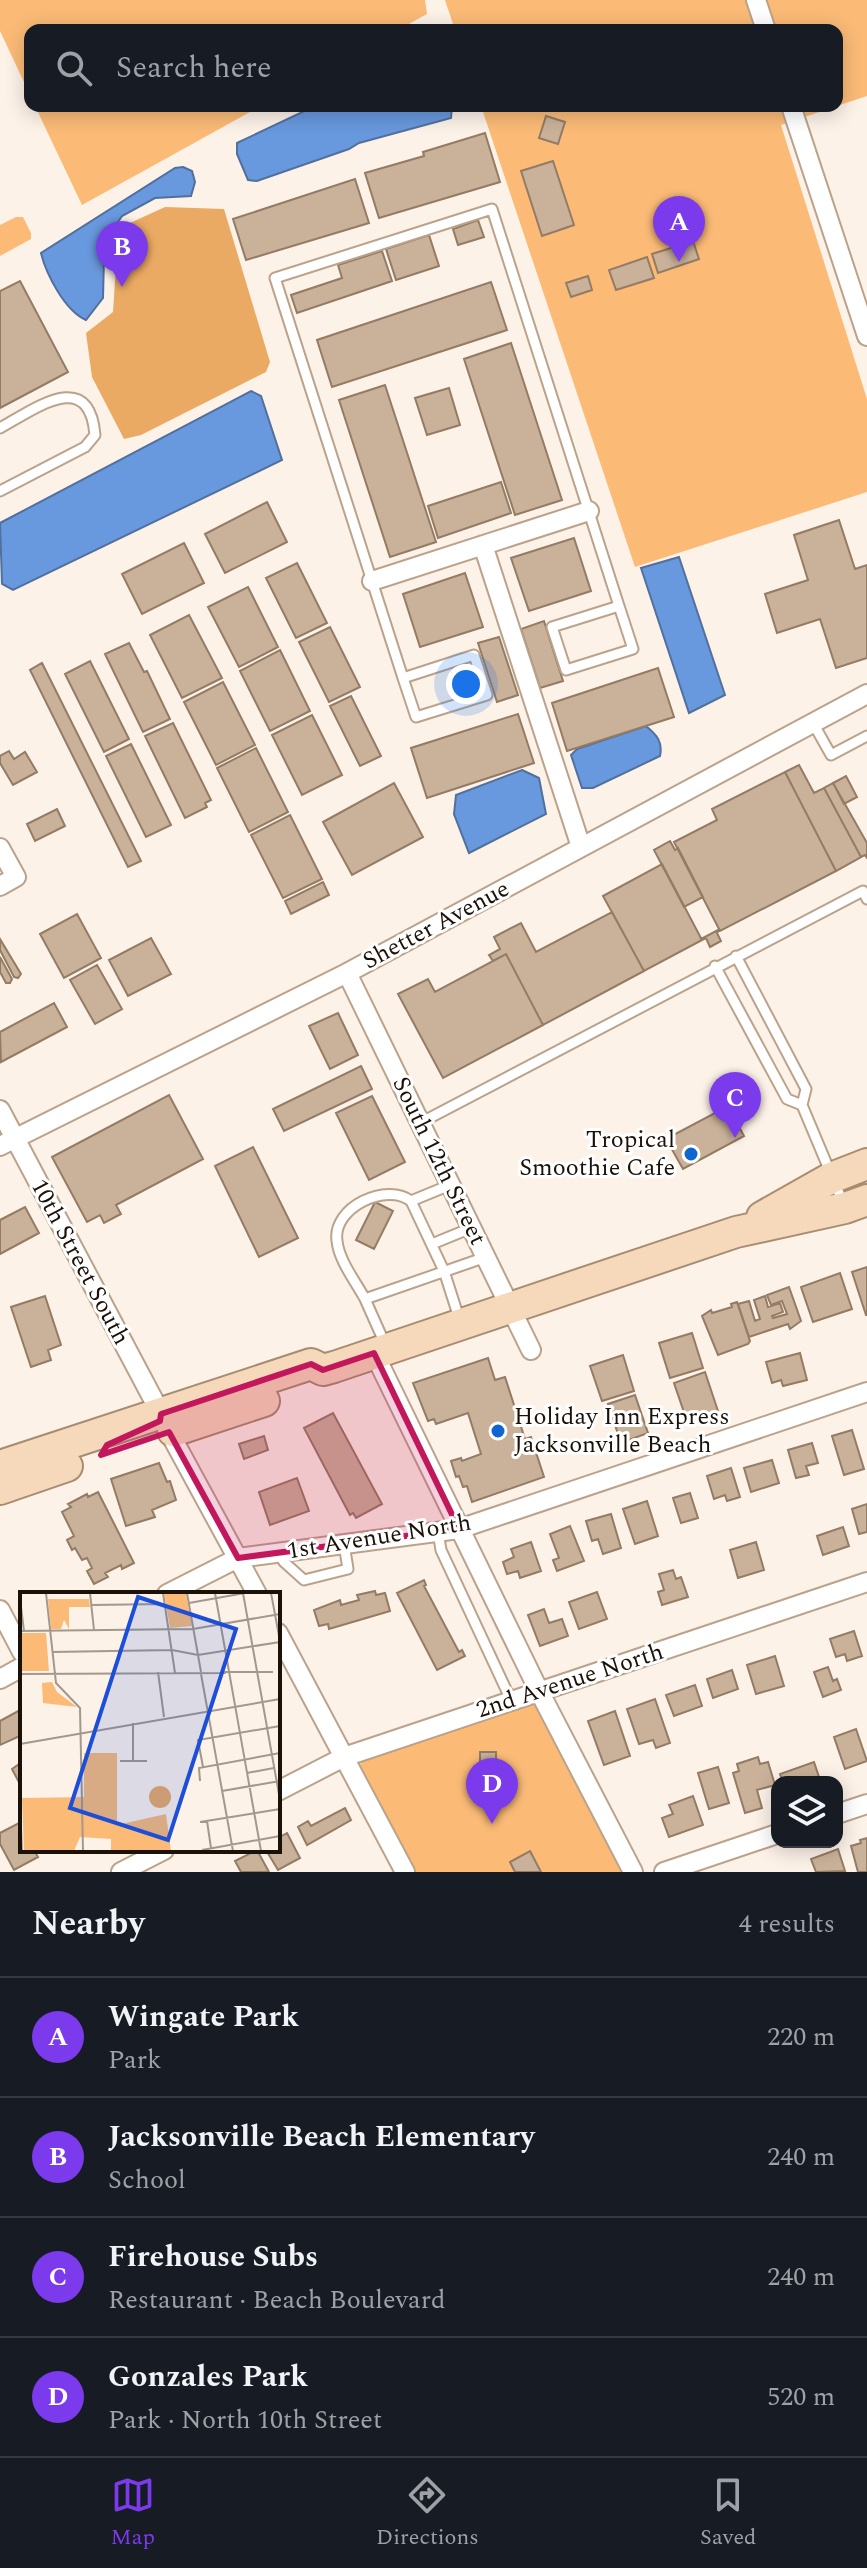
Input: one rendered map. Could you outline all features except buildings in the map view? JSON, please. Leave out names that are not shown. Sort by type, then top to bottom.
[{"type":"highway","points":[[736,1232],[831,1178],[867,1164]]},
{"type":"highway","points":[[0,1466],[316,1383],[323,1370],[736,1232],[856,1204]]},
{"type":"highway","points":[[165,1423],[229,1391],[311,1364],[323,1370]]},
{"type":"highway","points":[[0,1489],[101,1455],[107,1445],[149,1430],[160,1420],[165,1423]]},
{"type":"street","points":[[756,0],[764,24]]},
{"type":"street","points":[[793,112],[867,336]]},
{"type":"street","points":[[372,581],[589,511]]},
{"type":"street","points":[[483,545],[581,847]]},
{"type":"street","name":"Shetter Avenue","points":[[8,1142],[347,973],[867,694]]},
{"type":"street","points":[[0,848],[8,881]]},
{"type":"street","name":"South 12th Street","points":[[347,973],[531,1350]]},
{"type":"street","name":"10th Street South","points":[[0,1110],[8,1142],[256,1592]]},
{"type":"street","points":[[381,1351],[459,1529],[633,1872]]},
{"type":"street","name":"1st Avenue North","points":[[171,1592],[238,1558],[459,1529],[867,1392]]},
{"type":"street","name":"2nd Avenue North","points":[[280,1790],[344,1757],[867,1582]]},
{"type":"street","points":[[0,1610],[20,1648]]},
{"type":"street","points":[[280,1637],[405,1872]]},
{"type":"street","points":[[0,1679],[20,1668]]},
{"type":"street","points":[[843,1812],[867,1804]]},
{"type":"street","points":[[664,1872],[771,1836]]},
{"type":"street","points":[[132,1864],[159,1852]]},
{"type":"lane","points":[[403,678],[474,655],[487,695],[416,717],[403,678],[275,278],[492,209],[633,649],[566,670],[552,627],[619,606]]},
{"type":"lane","points":[[0,428],[53,399],[73,396],[85,403],[94,420],[95,435],[85,447],[0,491]]},
{"type":"lane","points":[[813,723],[831,755],[867,736]]},
{"type":"lane","points":[[420,1123],[863,891],[867,899]]},
{"type":"lane","points":[[736,956],[806,1089],[802,1105],[831,1178],[856,1204]]},
{"type":"lane","points":[[715,966],[787,1099],[802,1105]]},
{"type":"lane","points":[[411,1201],[450,1185]]},
{"type":"lane","points":[[381,1351],[365,1299],[338,1248],[336,1235],[339,1220],[353,1206],[374,1198],[401,1196],[411,1201],[444,1271],[461,1324]]},
{"type":"lane","points":[[432,1244],[471,1228]]},
{"type":"lane","points":[[365,1299],[486,1257]]},
{"type":"lane","points":[[438,1532],[441,1550],[511,1700]]},
{"type":"lane","points":[[279,1553],[284,1562],[304,1580],[348,1569],[344,1544]]},
{"type":"highlighted area","points":[[374,1353],[459,1529],[238,1558],[169,1432],[101,1455],[107,1445],[160,1421],[161,1414],[285,1372],[311,1364],[323,1370]]},
{"type":"shaded area","points":[[0,0],[425,0],[427,14],[409,24],[24,24],[24,82],[0,31]]},
{"type":"shaded area","points":[[445,0],[867,0],[867,96],[843,104],[843,24],[453,24]]},
{"type":"shaded area","points":[[38,112],[250,112],[82,205]]},
{"type":"shaded area","points":[[483,112],[819,112],[781,125],[867,399],[867,492],[635,567]]},
{"type":"shaded area","points":[[165,207],[224,209],[270,362],[266,372],[141,435],[124,439],[92,377],[86,333],[113,312],[116,265],[130,223]]},
{"type":"shaded area","points":[[23,217],[31,239],[0,256],[0,225]]},
{"type":"shaded area","points":[[530,1702],[538,1708],[621,1872],[413,1872],[359,1767],[364,1757]]},
{"type":"water","points":[[302,112],[452,112],[451,118],[359,143],[257,181],[248,180],[237,154],[237,143]]},
{"type":"water","points":[[175,168],[192,171],[195,182],[191,196],[155,198],[122,216],[104,258],[103,298],[86,320],[78,315],[58,291],[41,253]]},
{"type":"water","points":[[251,391],[261,396],[282,460],[13,590],[2,584],[0,523]]},
{"type":"water","points":[[679,557],[725,695],[689,713],[641,568]]},
{"type":"water","points":[[646,726],[658,739],[660,756],[593,788],[582,788],[571,755],[577,749]]},
{"type":"water","points":[[522,770],[539,778],[546,814],[469,853],[454,814],[456,795]]},
{"type":"place","name":"Wingate Park","points":[[679,262]]},
{"type":"place","name":"Jacksonville Beach Elementary","points":[[122,287]]},
{"type":"place","name":"Firehouse Subs","points":[[735,1138]]},
{"type":"place","name":"Tropical Smoothie Cafe","points":[[691,1154]]},
{"type":"place","name":"Holiday Inn Express Jacksonville Beach","points":[[498,1431]]},
{"type":"place","name":"Gonzales Park","points":[[492,1824]]}]
